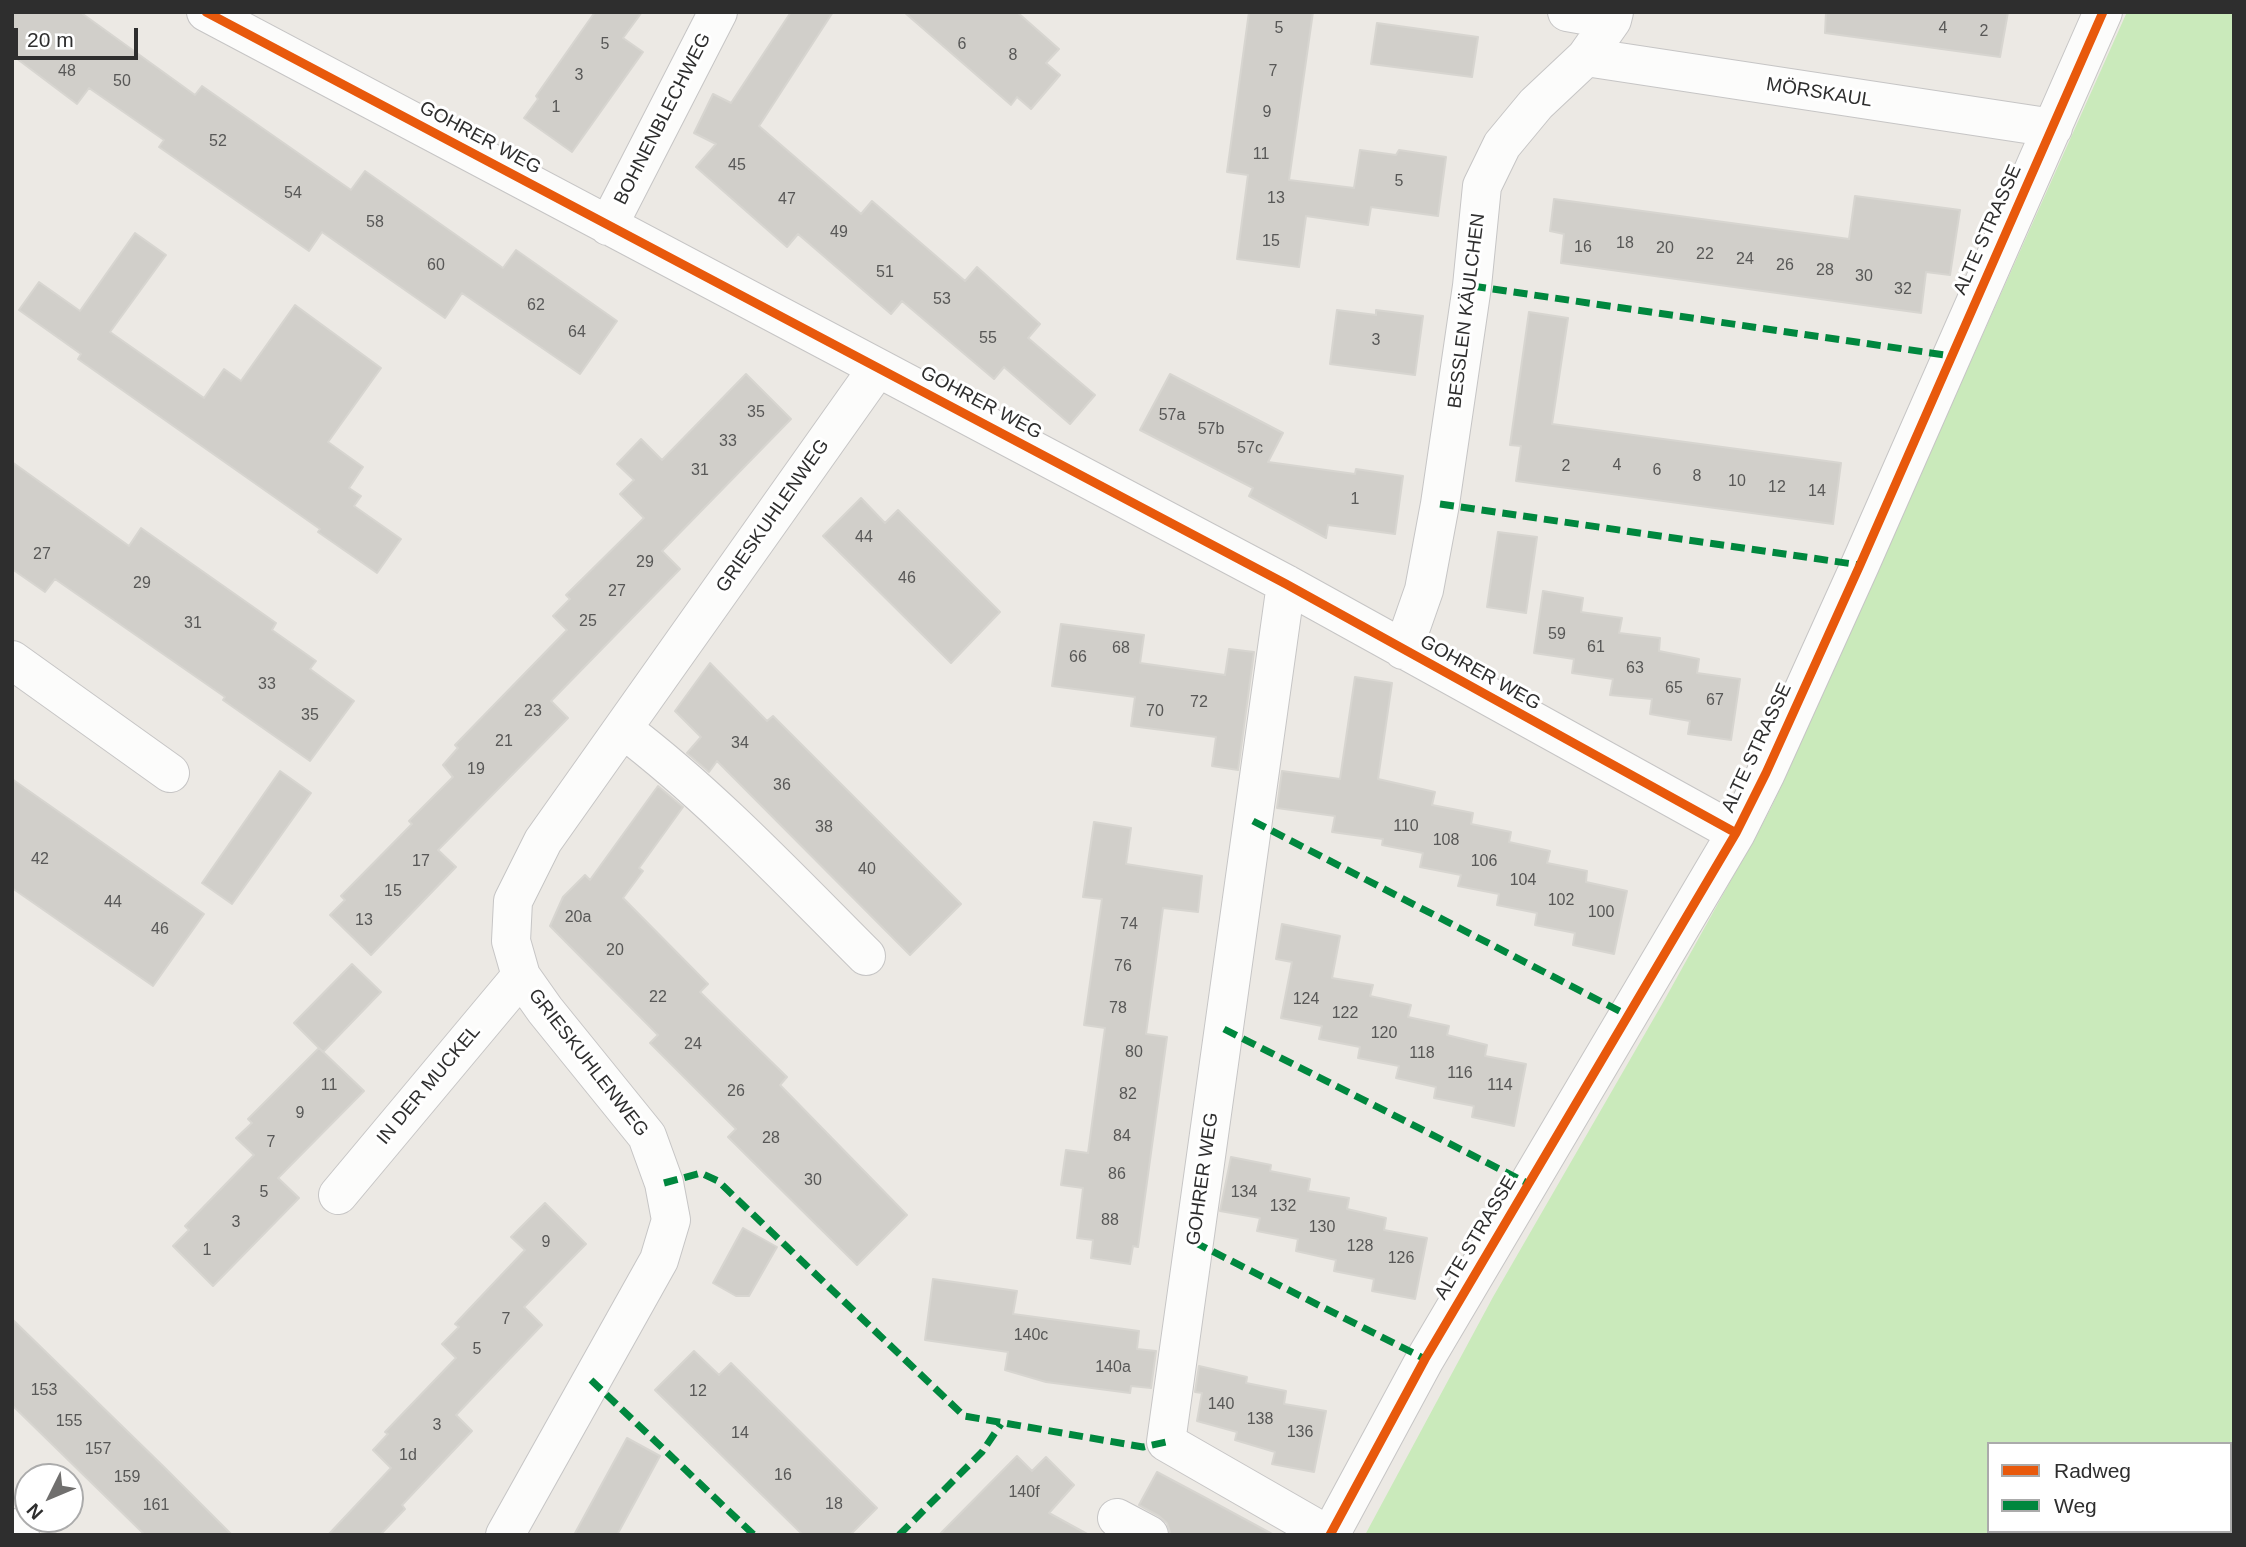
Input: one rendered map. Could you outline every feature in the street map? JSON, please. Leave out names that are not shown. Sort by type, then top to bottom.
[{"type":"street","name":"GOHRER WEG","points":[[206,12],[1286,584],[1736,833]]},
{"type":"street","name":"BOHNENBLECHWEG","points":[[608,226],[718,12]]},
{"type":"street","points":[[1567,12],[1613,16]]},
{"type":"street","name":"ALTE STRASSE","points":[[1166,1442],[1329,1535],[1425,1359],[1736,833],[1860,565],[2103,12]]},
{"type":"street","name":"BESSLEN KÄULCHEN","points":[[1403,650],[1424,590],[1440,504],[1472,286],[1482,186],[1502,145],[1536,104],[1586,57],[1613,16]]},
{"type":"street","name":"MÖRSKAUL","points":[[1586,57],[2053,128]]},
{"type":"street","name":"GRIESKUHLENWEG","points":[[505,1535],[659,1260],[671,1220],[664,1183],[647,1136],[545,1010],[521,976],[511,941],[513,901],[543,842],[877,369]]},
{"type":"street","name":"GOHRER WEG","points":[[1166,1442],[1286,584]]},
{"type":"street","points":[[12,660],[170,773]]},
{"type":"street","points":[[623,729],[655,753],[735,826],[866,956]]},
{"type":"street","name":"IN DER MUCKEL","points":[[338,1195],[521,976]]},
{"type":"street","points":[[12,1528],[20,1535]]},
{"type":"green space","points":[[2127,12],[2234,12],[2234,1535],[1365,1535],[1493,1297],[1665,999],[1771,808]]},
{"type":"building","points":[[12,12],[80,12],[195,95],[202,86],[351,190],[365,171],[503,268],[516,250],[617,321],[580,374],[462,293],[445,318],[322,232],[309,251],[159,147],[164,140],[89,88],[77,104],[12,55]]},
{"type":"building","points":[[595,12],[642,12],[623,38],[643,52],[572,152],[524,118],[538,99],[536,96]]},
{"type":"building","points":[[791,12],[833,12],[759,126],[861,214],[872,201],[965,281],[977,267],[1040,324],[1028,338],[1095,395],[1070,424],[1004,367],[994,379],[902,301],[891,314],[798,234],[787,247],[696,167],[716,144],[694,133],[713,94],[731,103]]},
{"type":"building","points":[[904,12],[1017,12],[1059,49],[1046,63],[1060,75],[1031,109],[1017,97],[1011,105]]},
{"type":"building","points":[[1249,12],[1313,12],[1289,180],[1354,188],[1360,150],[1396,155],[1399,150],[1446,157],[1438,216],[1371,207],[1368,225],[1306,216],[1299,267],[1237,259],[1248,175],[1227,172]]},
{"type":"building","points":[[1826,12],[2008,12],[2000,57],[1825,33]]},
{"type":"building","points":[[1377,23],[1478,37],[1472,77],[1371,64]]},
{"type":"building","points":[[1855,196],[1960,210],[1950,275],[1926,272],[1921,313],[1561,263],[1564,234],[1550,231],[1554,199],[1849,239]]},
{"type":"building","points":[[135,233],[166,255],[110,332],[204,398],[224,369],[241,381],[295,305],[381,368],[328,442],[363,467],[349,488],[361,496],[354,506],[401,539],[377,573],[318,532],[320,529],[78,359],[81,354],[19,310],[39,282],[80,311]]},
{"type":"building","points":[[1337,310],[1376,315],[1376,310],[1423,316],[1415,375],[1330,364]]},
{"type":"building","points":[[1529,312],[1568,318],[1552,424],[1841,463],[1833,524],[1516,481],[1521,446],[1510,445]]},
{"type":"building","points":[[746,374],[791,419],[662,551],[680,569],[551,701],[568,718],[438,850],[456,867],[371,955],[330,915],[345,900],[341,896],[412,824],[409,821],[453,777],[443,765],[458,748],[455,745],[567,630],[553,616],[570,599],[566,595],[644,518],[620,494],[634,480],[617,464],[641,439],[662,460]]},
{"type":"building","points":[[1170,374],[1283,433],[1268,462],[1355,474],[1356,469],[1403,476],[1395,534],[1328,525],[1326,538],[1249,496],[1253,488],[1140,430]]},
{"type":"building","points":[[12,462],[129,546],[141,528],[276,623],[272,630],[316,661],[310,669],[354,701],[310,761],[223,700],[225,697],[55,579],[45,592],[12,569]]},
{"type":"building","points":[[861,498],[885,523],[898,510],[1000,612],[951,663],[823,536]]},
{"type":"building","points":[[1498,532],[1537,537],[1526,613],[1487,607]]},
{"type":"building","points":[[1543,591],[1583,598],[1581,612],[1622,618],[1619,633],[1660,638],[1659,651],[1699,659],[1697,673],[1740,679],[1731,740],[1688,734],[1690,721],[1650,714],[1652,699],[1610,695],[1613,679],[1572,673],[1574,659],[1534,653]]},
{"type":"building","points":[[1061,624],[1144,635],[1140,663],[1225,675],[1229,649],[1254,652],[1238,770],[1212,766],[1216,737],[1131,726],[1135,697],[1052,686]]},
{"type":"building","points":[[710,663],[767,721],[773,716],[961,904],[910,955],[717,761],[709,772],[687,753],[701,737],[675,711]]},
{"type":"building","points":[[1355,677],[1392,683],[1378,779],[1435,792],[1432,805],[1473,813],[1471,824],[1511,832],[1509,842],[1550,851],[1547,863],[1587,871],[1586,882],[1627,891],[1614,954],[1573,945],[1575,933],[1535,925],[1537,913],[1497,905],[1499,894],[1458,886],[1461,875],[1420,867],[1423,853],[1382,845],[1383,839],[1332,832],[1335,816],[1277,808],[1282,771],[1340,779]]},
{"type":"building","points":[[280,771],[311,793],[232,904],[202,883]]},
{"type":"building","points":[[12,779],[204,914],[153,986],[12,888]]},
{"type":"building","points":[[658,786],[683,807],[639,868],[643,871],[623,898],[708,984],[700,992],[787,1077],[780,1085],[907,1215],[857,1265],[728,1137],[736,1129],[650,1043],[658,1035],[550,926],[563,897],[585,875],[590,880]]},
{"type":"building","points":[[1094,822],[1131,828],[1126,864],[1202,876],[1198,912],[1163,908],[1146,1034],[1167,1037],[1138,1247],[1133,1246],[1130,1264],[1091,1258],[1093,1240],[1077,1238],[1083,1188],[1061,1185],[1066,1150],[1088,1153],[1105,1028],[1084,1025],[1102,899],[1083,897]]},
{"type":"building","points":[[1282,924],[1340,936],[1332,978],[1373,985],[1370,996],[1411,1005],[1408,1017],[1449,1026],[1447,1035],[1487,1045],[1485,1056],[1526,1064],[1514,1126],[1472,1117],[1474,1106],[1434,1098],[1436,1087],[1396,1078],[1399,1066],[1358,1058],[1360,1047],[1319,1039],[1322,1026],[1281,1018],[1292,962],[1276,959]]},
{"type":"building","points":[[352,964],[381,992],[323,1052],[294,1023]]},
{"type":"building","points":[[319,1048],[364,1091],[278,1178],[299,1198],[213,1286],[173,1246],[189,1230],[185,1226],[254,1155],[236,1138],[252,1123],[248,1119]]},
{"type":"building","points":[[1231,1157],[1271,1165],[1270,1171],[1310,1179],[1308,1191],[1349,1198],[1347,1209],[1386,1218],[1384,1230],[1427,1238],[1415,1299],[1372,1291],[1374,1279],[1334,1271],[1336,1260],[1296,1251],[1298,1239],[1257,1231],[1260,1218],[1220,1211]]},
{"type":"building","points":[[545,1203],[586,1244],[524,1307],[542,1325],[456,1415],[472,1431],[402,1505],[405,1509],[380,1535],[328,1535],[391,1468],[373,1450],[388,1434],[385,1432],[456,1358],[442,1344],[459,1327],[455,1324],[525,1250],[511,1237]]},
{"type":"building","points":[[743,1228],[777,1247],[749,1296],[736,1296],[713,1283]]},
{"type":"building","points":[[933,1279],[1017,1291],[1013,1314],[1139,1331],[1137,1349],[1156,1351],[1151,1388],[1131,1386],[1130,1393],[1046,1382],[1005,1370],[1008,1352],[925,1340]]},
{"type":"building","points":[[12,1319],[232,1535],[145,1535],[84,1475],[84,1463],[71,1463],[12,1405]]},
{"type":"building","points":[[694,1351],[719,1375],[731,1363],[877,1508],[850,1535],[803,1535],[655,1390]]},
{"type":"building","points":[[1199,1366],[1247,1377],[1246,1383],[1286,1391],[1284,1404],[1326,1411],[1314,1472],[1272,1464],[1275,1452],[1235,1440],[1237,1432],[1197,1421],[1202,1393],[1195,1392]]},
{"type":"building","points":[[627,1438],[660,1456],[617,1535],[574,1535]]},
{"type":"building","points":[[1017,1456],[1032,1471],[1046,1457],[1074,1485],[1049,1513],[1089,1535],[939,1535]]},
{"type":"building","points":[[1157,1472],[1274,1535],[1171,1535],[1167,1523],[1139,1505]]},
{"type":"marked path","points":[[1472,286],[1952,356]]},
{"type":"marked path","points":[[1440,504],[1860,565]]},
{"type":"marked path","points":[[1253,821],[1627,1015]]},
{"type":"marked path","points":[[1224,1029],[1529,1184]]},
{"type":"marked path","points":[[664,1183],[701,1173],[718,1181],[964,1416],[1143,1447],[1166,1442]]},
{"type":"marked path","points":[[1194,1242],[1425,1359]]},
{"type":"marked path","points":[[591,1380],[754,1535]]},
{"type":"marked path","points":[[899,1535],[982,1452],[1001,1424]]},
{"type":"cycle path","points":[[206,12],[1286,584],[1736,833]]},
{"type":"cycle path","points":[[1330,1535],[1425,1359],[1736,833],[1860,565],[2103,12]]}]
